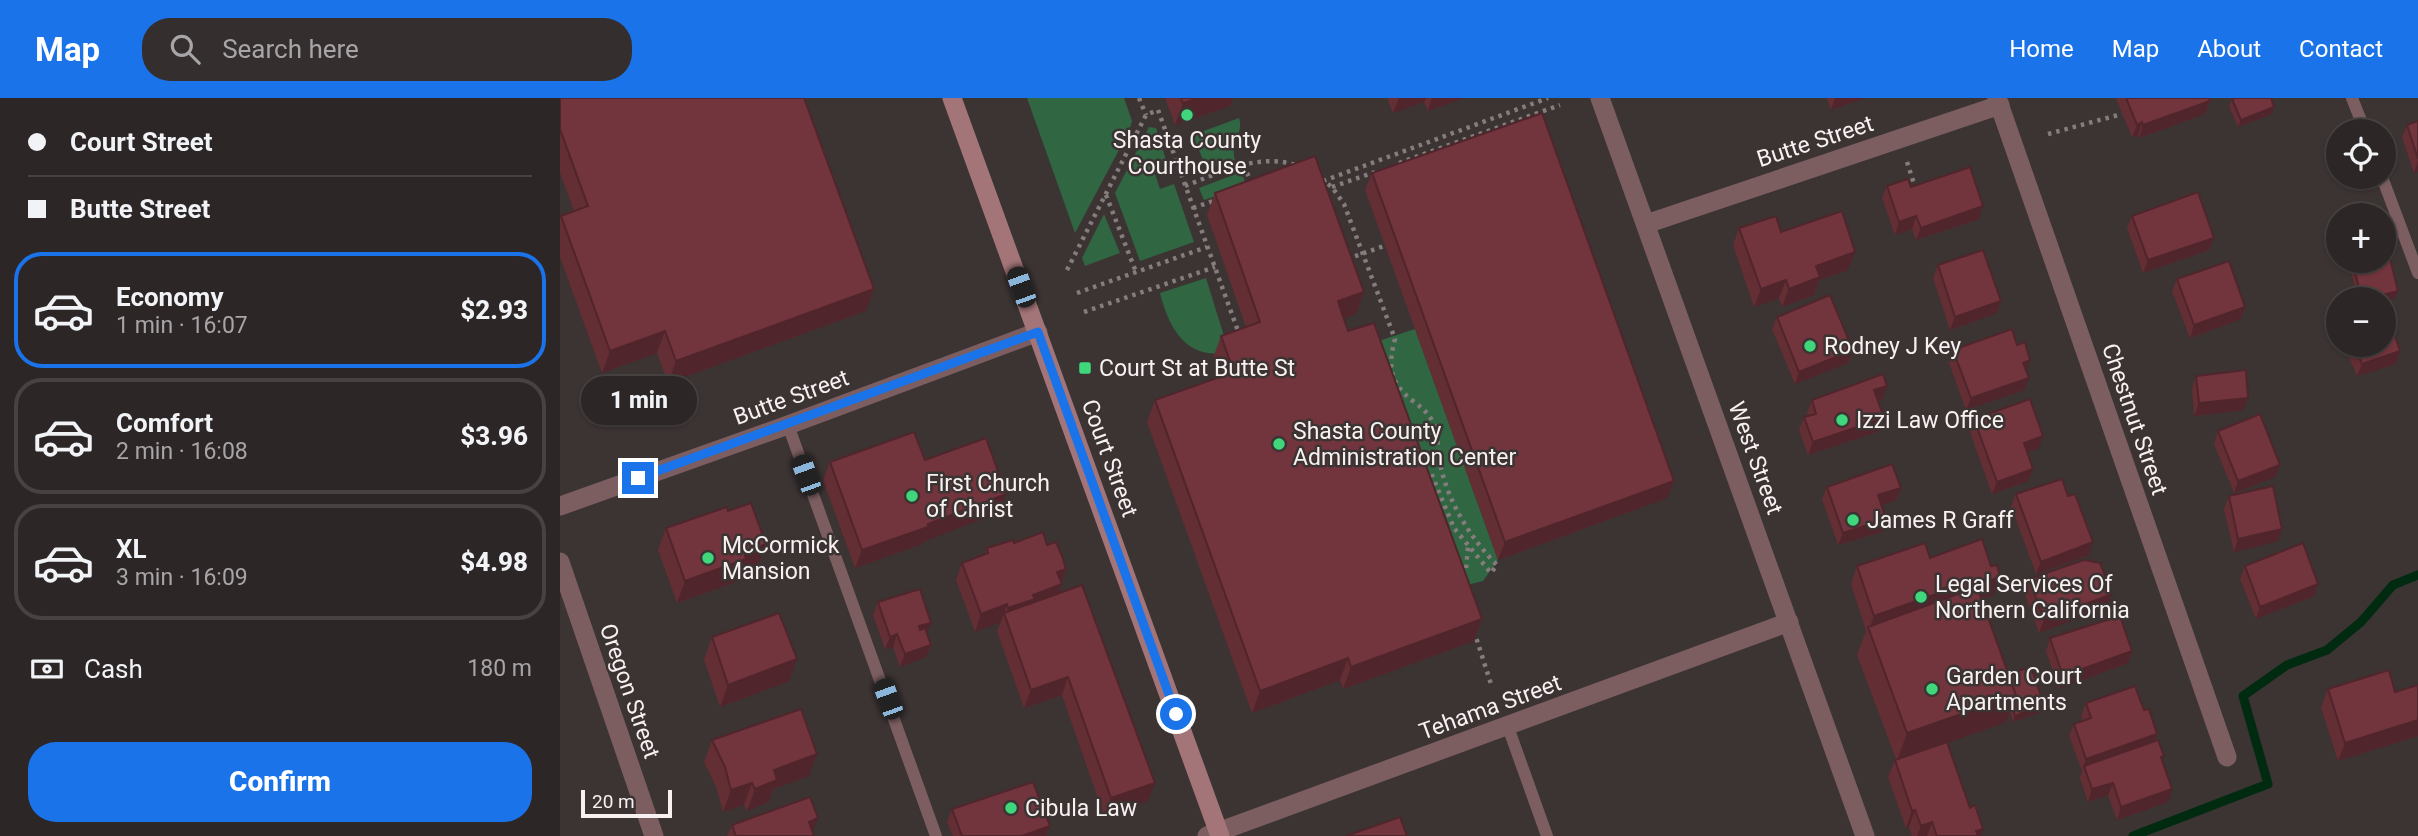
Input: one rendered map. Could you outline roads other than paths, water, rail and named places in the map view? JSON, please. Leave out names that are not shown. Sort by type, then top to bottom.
[{"type":"main road","name":"Court Street","points":[[952,98],[1038,332],[1215,834]]},
{"type":"street","name":"West Street","points":[[1600,98],[1865,836]]},
{"type":"street","name":"Butte Street","points":[[1646,224],[1998,102]]},
{"type":"street","name":"Chestnut Street","points":[[1998,102],[2227,757]]},
{"type":"street","name":"Butte Street","points":[[560,506],[1038,332]]},
{"type":"street","name":"Oregon Street","points":[[560,562],[654,836]]},
{"type":"street","name":"Tehama Street","points":[[1215,834],[1789,622]]},
{"type":"lane","points":[[2352,98],[2360,119]]},
{"type":"lane","points":[[2387,189],[2418,272]]},
{"type":"lane","points":[[788,425],[936,836]]},
{"type":"lane","points":[[1508,727],[1548,836]]},
{"type":"waterway","points":[[2133,836],[2268,784],[2243,696],[2287,665],[2327,650],[2361,622],[2393,585],[2418,575]]},
{"type":"place","name":"Shasta County Courthouse","points":[[1187,115]]},
{"type":"place","name":"Rodney J Key","points":[[1810,346]]},
{"type":"place","name":"Court St at Butte St","points":[[1085,368]]},
{"type":"place","name":"Izzi Law Office","points":[[1842,420]]},
{"type":"place","name":"Shasta County Administration Center","points":[[1279,444]]},
{"type":"place","name":"First Church of Christ","points":[[912,496]]},
{"type":"place","name":"James R Graff","points":[[1853,520]]},
{"type":"place","name":"McCormick Mansion","points":[[708,558]]},
{"type":"place","name":"Legal Services Of Northern California","points":[[1921,597]]},
{"type":"place","name":"Garden Court Apartments","points":[[1932,689]]},
{"type":"place","name":"Cibula Law","points":[[1011,808]]}]
